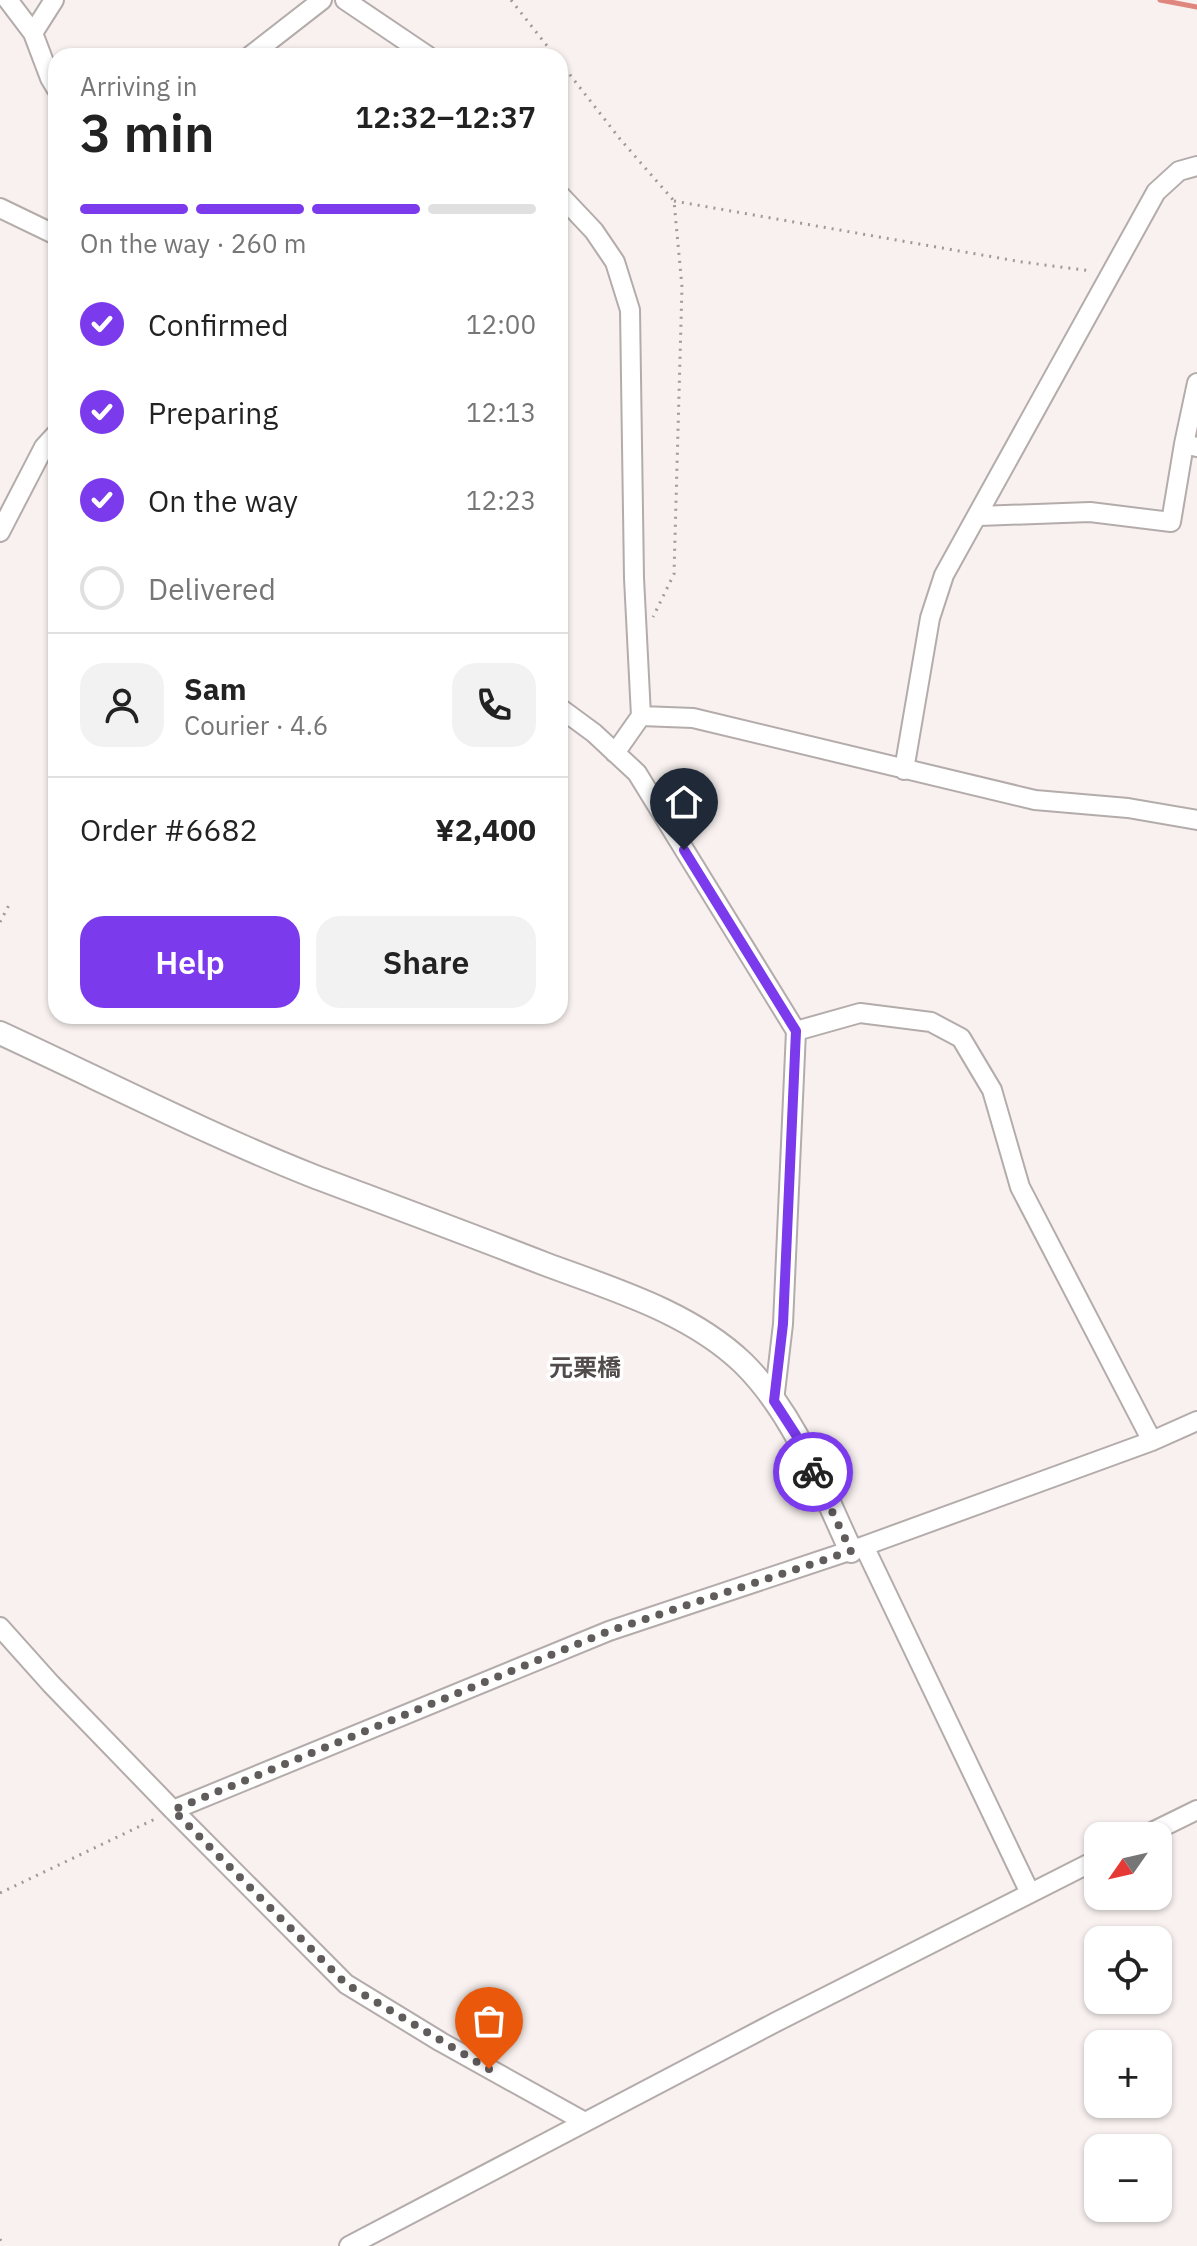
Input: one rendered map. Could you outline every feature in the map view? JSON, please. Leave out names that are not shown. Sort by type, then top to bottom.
[{"type":"street","points":[[8,0],[33,33],[48,73]]},
{"type":"street","points":[[33,33],[54,0]]},
{"type":"street","points":[[260,48],[322,0]]},
{"type":"street","points":[[345,0],[416,48]]},
{"type":"street","points":[[904,770],[930,618],[944,575],[1156,192],[1179,171],[1197,166]]},
{"type":"street","points":[[568,203],[594,231],[615,262],[630,310],[641,716],[615,753]]},
{"type":"street","points":[[0,208],[48,231]]},
{"type":"street","points":[[979,516],[1090,512],[1171,522],[1191,446],[1197,383]]},
{"type":"street","points":[[0,532],[48,443]]},
{"type":"street","points":[[568,715],[637,773],[796,1031],[783,1324],[774,1401]]},
{"type":"street","points":[[641,716],[693,718],[1035,800],[1128,808],[1197,820]]},
{"type":"street","points":[[796,1031],[860,1013],[931,1022],[961,1038],[992,1090],[1020,1187],[1152,1441]]},
{"type":"street","points":[[0,1033],[227,1139],[310,1174],[638,1299],[712,1340],[743,1363],[774,1401],[796,1435],[858,1548],[1030,1893]]},
{"type":"street","points":[[173,1810],[609,1631],[858,1548],[1152,1441],[1197,1421]]},
{"type":"street","points":[[0,1627],[173,1810],[346,1984],[441,2042],[585,2122]]},
{"type":"street","points":[[1172,1822],[1197,1810]]},
{"type":"street","points":[[349,2246],[1084,1866]]},
{"type":"path","points":[[511,0],[549,48]]},
{"type":"path","points":[[568,72],[674,201],[682,287],[674,574],[638,649]]},
{"type":"path","points":[[674,201],[1111,276]]},
{"type":"path","points":[[0,922],[9,905]]},
{"type":"path","points":[[0,1893],[173,1810]]},
{"type":"path","points":[[0,2239],[3,2246]]},
{"type":"waterway","points":[[1160,0],[1197,7]]},
{"type":"way so far","points":[[489,2069],[346,1984],[173,1810],[609,1631],[851,1551],[813,1472]]},
{"type":"district","name":"元栗橋","points":[[585,1368]]},
{"type":"route","points":[[684,850],[796,1031],[783,1324],[774,1401],[796,1435],[813,1472]]}]
